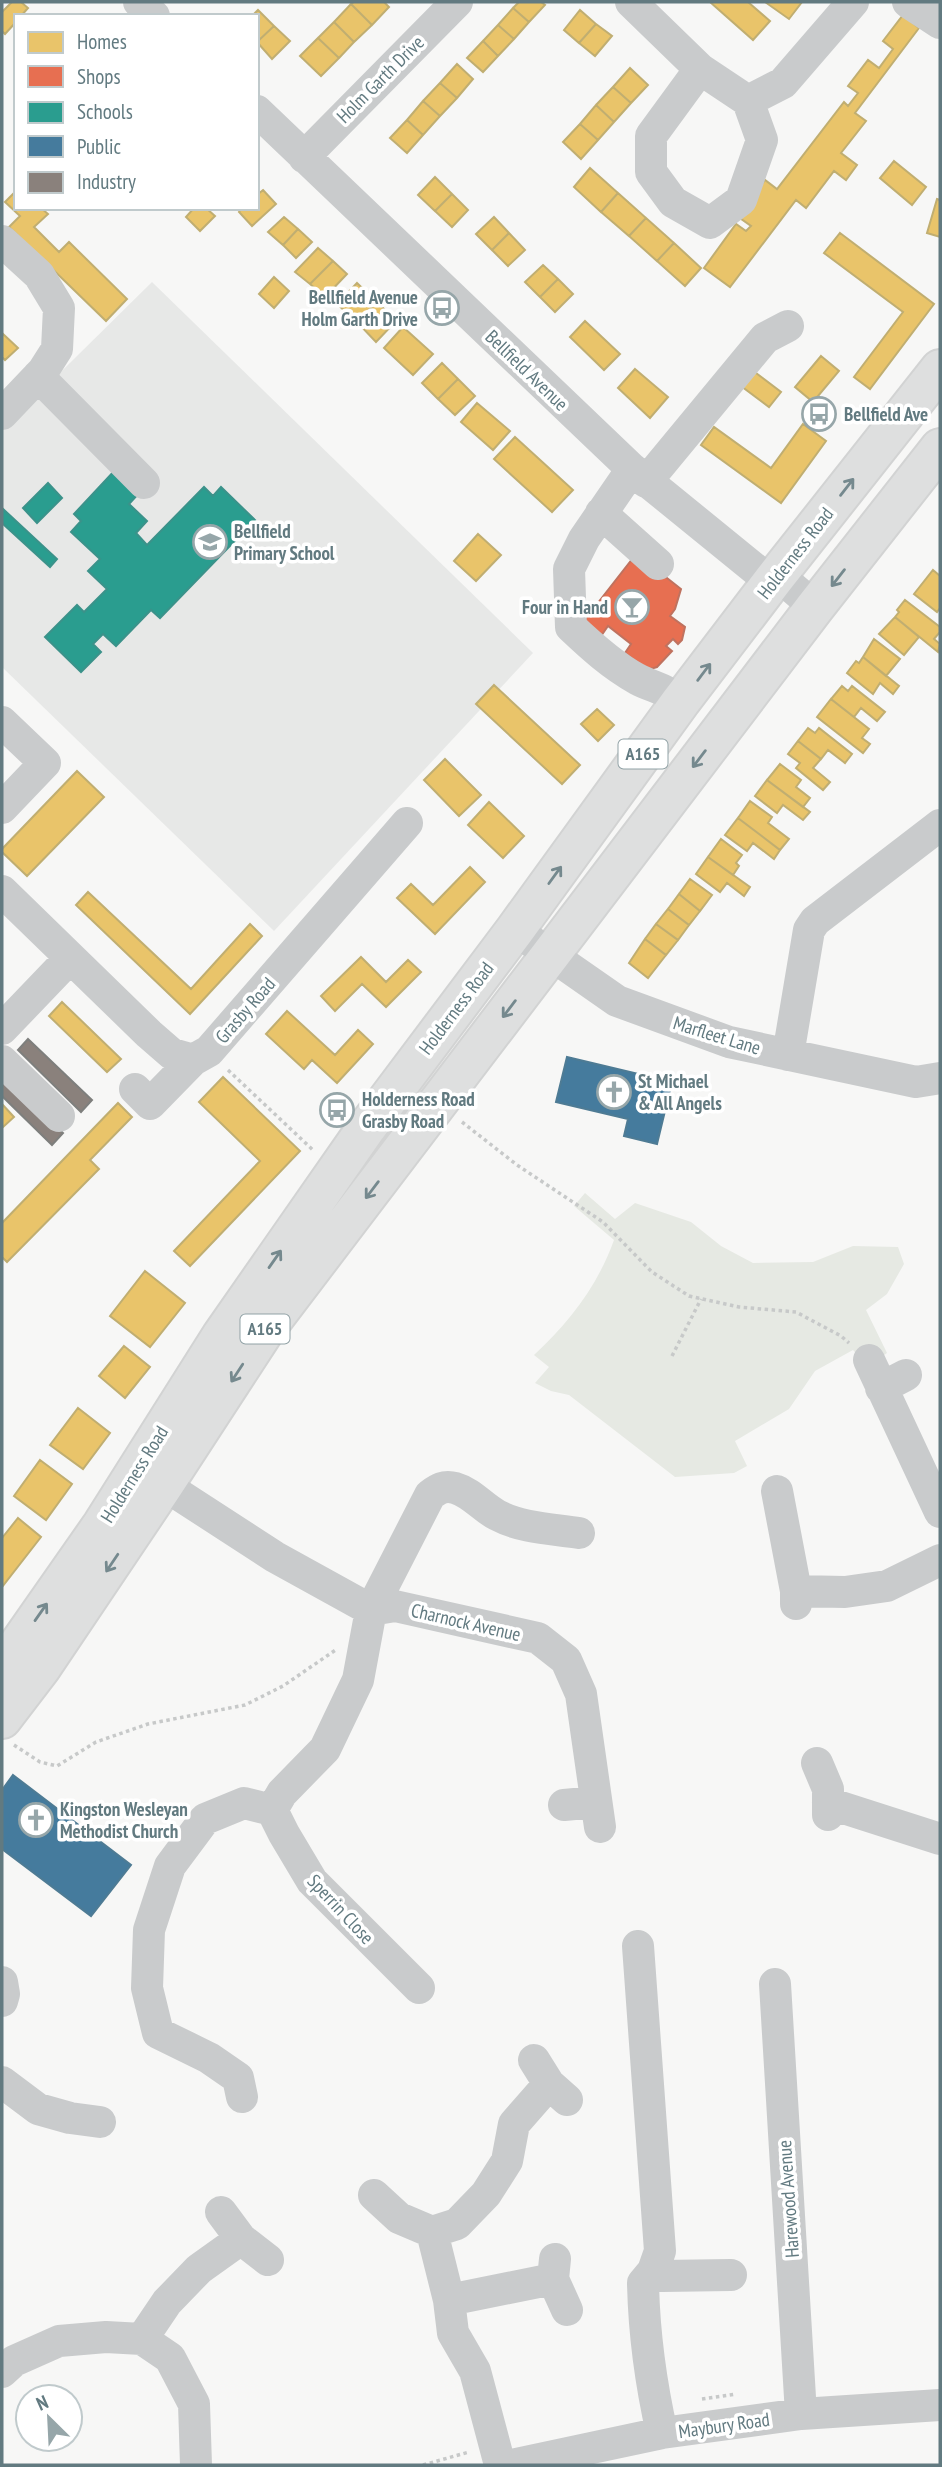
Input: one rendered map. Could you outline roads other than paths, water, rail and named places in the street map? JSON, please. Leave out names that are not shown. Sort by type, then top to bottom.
[{"type":"highway","name":"Holderness Road","points":[[6,1731],[41,1668],[164,1485],[329,1181],[681,701],[940,369]]},
{"type":"highway","name":"Holderness Road","points":[[2,1668],[102,1525],[222,1335],[261,1308],[550,954],[940,448]]},
{"type":"street","points":[[139,2],[153,14]]},
{"type":"street","name":"Holm Garth Drive","points":[[304,157],[457,2]]},
{"type":"street","points":[[631,2],[700,68],[748,101],[762,140],[741,200],[710,223],[673,202],[652,172],[650,136],[700,68]]},
{"type":"street","points":[[748,101],[783,83],[853,2]]},
{"type":"street","points":[[908,2],[940,23]]},
{"type":"street","name":"Bellfield Avenue","points":[[259,113],[639,476],[760,573],[787,583],[815,607]]},
{"type":"street","points":[[2,242],[39,275],[59,308],[57,349],[38,376],[2,414]]},
{"type":"street","points":[[681,701],[666,690],[638,680],[597,652],[571,627],[569,569],[601,513],[639,476],[765,338],[788,326]]},
{"type":"street","points":[[38,376],[144,483]]},
{"type":"street","points":[[601,513],[658,564]]},
{"type":"street","points":[[2,722],[45,763],[2,808]]},
{"type":"street","name":"Grasby Road","points":[[135,1089],[150,1104],[201,1056],[407,823]]},
{"type":"street","points":[[788,1055],[809,930],[815,921],[940,824]]},
{"type":"street","points":[[2,891],[172,1054],[201,1056]]},
{"type":"street","name":"Marfleet Lane","points":[[515,930],[617,1001],[729,1042],[916,1082],[940,1078]]},
{"type":"street","points":[[2,1029],[70,958]]},
{"type":"street","points":[[2,1061],[59,1116]]},
{"type":"street","points":[[885,1375],[940,1512]]},
{"type":"street","points":[[164,1485],[370,1617]]},
{"type":"street","points":[[242,2097],[237,2078],[209,2058],[158,2033],[147,1988],[149,1930],[170,1867],[205,1819],[244,1803],[272,1810],[282,1793],[325,1749],[358,1680],[370,1617],[430,1495],[440,1487],[453,1487],[472,1496],[498,1516],[532,1526],[579,1533]]},
{"type":"street","points":[[777,1491],[796,1597],[887,1586],[940,1560]]},
{"type":"street","name":"Charnock Avenue","points":[[370,1617],[395,1606],[538,1638],[566,1660],[581,1694],[598,1815],[564,1805]]},
{"type":"street","points":[[817,1763],[828,1789],[828,1809],[940,1839]]},
{"type":"street","name":"Sperrin Close","points":[[272,1810],[312,1881],[389,1941],[419,1988]]},
{"type":"street","points":[[638,1946],[660,2251],[653,2272],[643,2283],[643,2310],[656,2408],[662,2433]]},
{"type":"street","points":[[2,1982],[2,2001]]},
{"type":"street","name":"Harewood Avenue","points":[[775,1984],[801,2414]]},
{"type":"street","points":[[2,2082],[38,2109],[70,2118],[103,2122]]},
{"type":"street","points":[[380,2207],[432,2232],[457,2224],[486,2194],[508,2161],[514,2123],[550,2082]]},
{"type":"street","points":[[221,2212],[241,2239],[268,2260]]},
{"type":"street","points":[[432,2232],[449,2300],[453,2333],[475,2371],[500,2465]]},
{"type":"street","points":[[142,2339],[167,2302],[199,2269],[241,2239]]},
{"type":"street","points":[[449,2300],[555,2268],[567,2310]]},
{"type":"street","points":[[653,2272],[662,2276],[731,2275]]},
{"type":"street","points":[[2,2372],[14,2361],[59,2340],[106,2337],[142,2339],[170,2358],[194,2404],[196,2465]]},
{"type":"street","name":"Maybury Road","points":[[512,2465],[662,2433],[801,2414],[940,2405]]},
{"type":"place","name":"Bellfield Avenue Holm Garth Drive","points":[[442,308]]},
{"type":"place","name":"Bellfield Ave","points":[[819,414]]},
{"type":"place","name":"Bellfield Primary School","points":[[210,542]]},
{"type":"place","name":"Four in Hand","points":[[632,607]]},
{"type":"place","name":"St Michael & All Angels","points":[[614,1092]]},
{"type":"place","name":"Holderness Road Grasby Road","points":[[337,1110]]},
{"type":"place","name":"Kingston Wesleyan Methodist Church","points":[[36,1820]]}]
